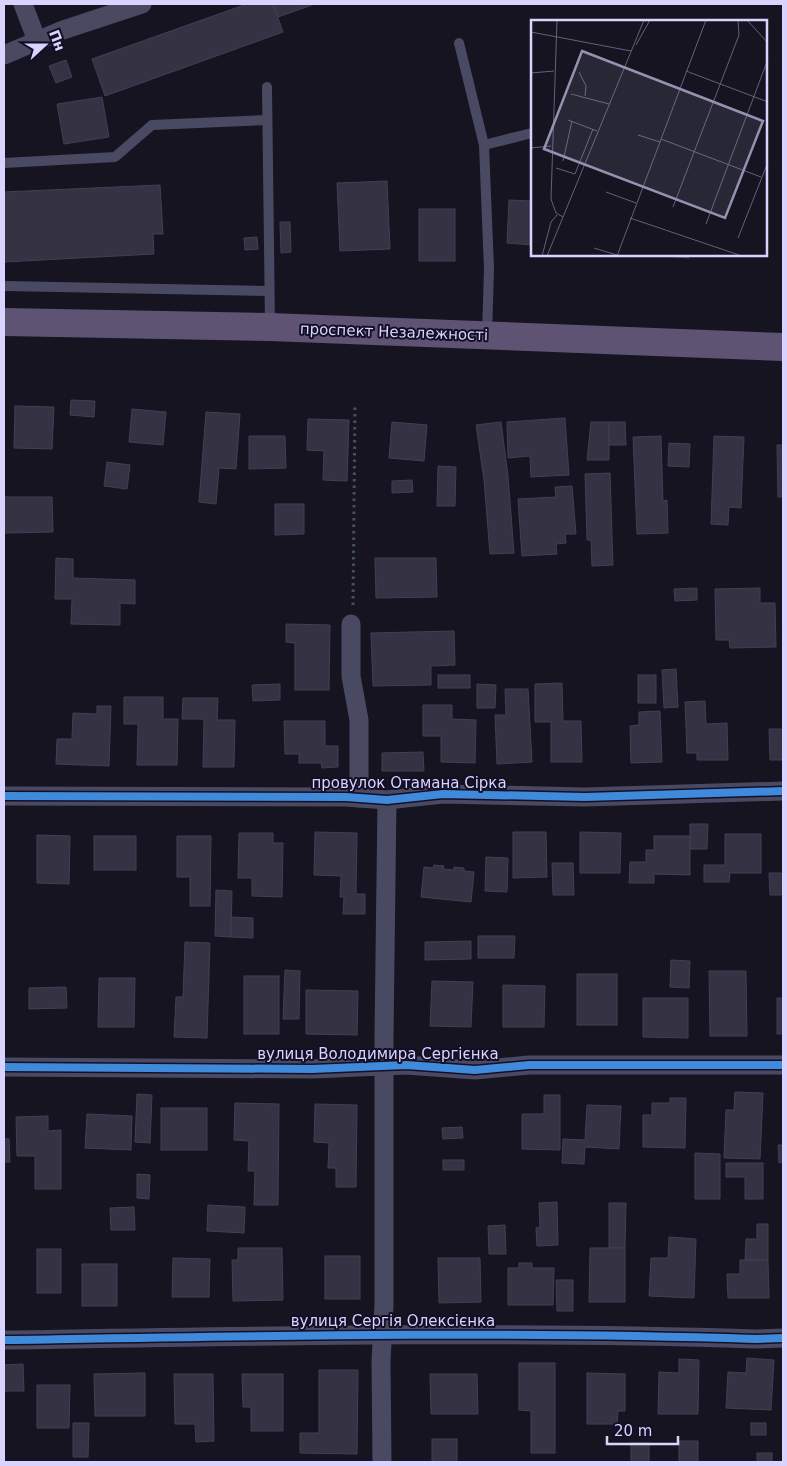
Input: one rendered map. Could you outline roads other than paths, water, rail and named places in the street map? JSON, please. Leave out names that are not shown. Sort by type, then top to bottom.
[{"type":"main road","name":"проспект Незалежності","points":[[4,322],[270,327],[783,347]]},
{"type":"street","points":[[23,4],[37,41]]},
{"type":"street","points":[[4,54],[142,4]]},
{"type":"street","points":[[351,624],[351,676],[359,720],[359,798]]},
{"type":"street","name":"провулок Отамана Сірка","points":[[4,796],[359,798],[387,800],[414,795],[442,794],[585,797],[783,791]]},
{"type":"street","points":[[382,1462],[387,800]]},
{"type":"street","name":"вулиця Володимира Сергієнка","points":[[4,1067],[312,1069],[406,1065],[474,1070],[530,1065],[783,1064]]},
{"type":"street","name":"вулиця Сергія Олексієнка","points":[[4,1340],[383,1334],[584,1334],[756,1339],[783,1338]]},
{"type":"lane","points":[[459,44],[484,145],[489,269],[487,335]]},
{"type":"lane","points":[[267,87],[270,327]]},
{"type":"lane","points":[[4,163],[115,157],[152,125],[267,120]]},
{"type":"lane","points":[[484,145],[531,133]]},
{"type":"lane","points":[[4,286],[269,291]]}]
